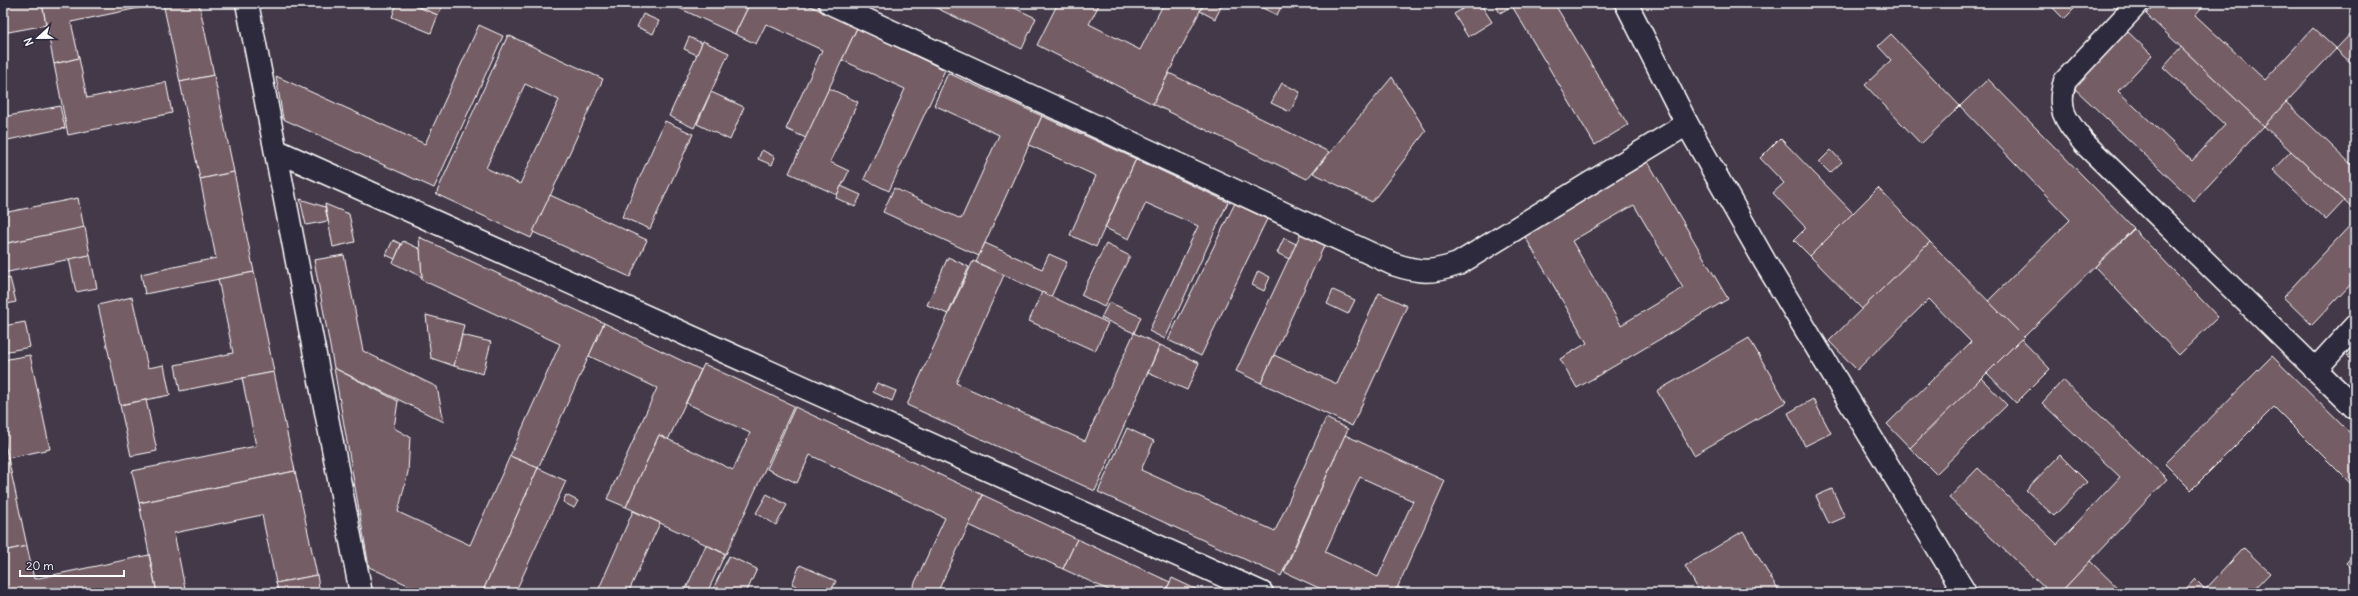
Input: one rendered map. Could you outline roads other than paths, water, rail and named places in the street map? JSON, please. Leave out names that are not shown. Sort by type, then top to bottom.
[{"type":"street","points":[[247,3],[277,151],[361,593]]},
{"type":"street","points":[[830,3],[1386,261],[1415,272],[1431,271],[1458,264],[1687,124]]},
{"type":"street","points":[[1626,3],[1687,124],[1769,268],[1965,593]]},
{"type":"street","points":[[2138,3],[2065,81],[2060,97],[2062,111],[2068,124],[2084,143],[2355,408]]},
{"type":"street","points":[[277,151],[1262,593]]},
{"type":"street","points":[[2315,370],[2355,326]]}]
